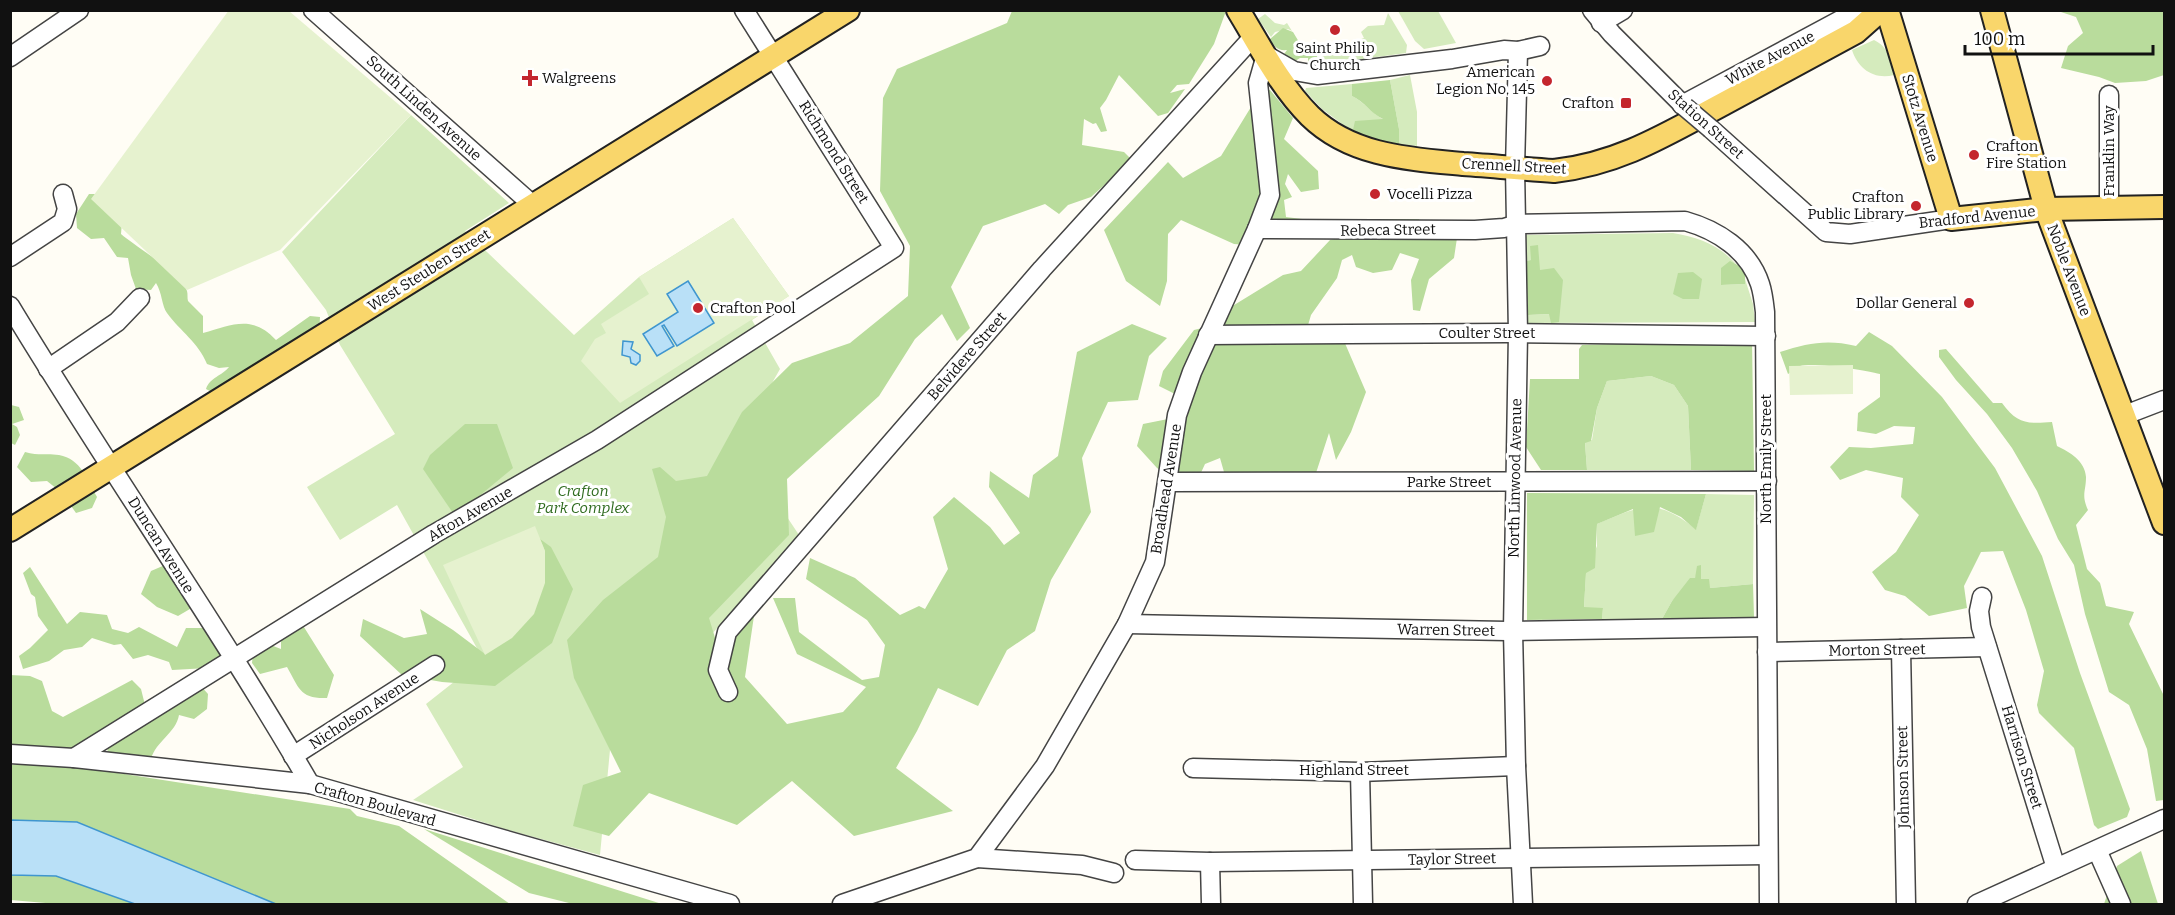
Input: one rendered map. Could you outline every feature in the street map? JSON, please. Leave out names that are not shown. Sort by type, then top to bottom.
[{"type":"main road","name":"West Steuben Street","points":[[10,530],[848,10]]},
{"type":"main road","name":"Crennell Street","points":[[1238,10],[1286,88],[1310,117],[1348,142],[1373,152],[1399,158],[1554,171],[1579,168],[1613,159],[1638,149],[1856,32],[1877,13]]},
{"type":"main road","name":"Noble Avenue","points":[[1992,10],[2046,209],[2164,523]]},
{"type":"main road","name":"Stotz Avenue","points":[[1877,13],[1951,219]]},
{"type":"main road","name":"Bradford Avenue","points":[[1951,219],[2046,209],[2164,207]]},
{"type":"street","points":[[10,57],[79,10]]},
{"type":"street","name":"South Linden Avenue","points":[[314,10],[534,206]]},
{"type":"street","name":"Richmond Street","points":[[744,10],[894,249]]},
{"type":"street","points":[[1596,17],[1623,10]]},
{"type":"street","name":"White Avenue","points":[[1683,106],[1877,13]]},
{"type":"street","name":"Station Street","points":[[1596,17],[1683,106],[1826,232]]},
{"type":"street","name":"Belvidere Street","points":[[728,692],[718,670],[727,632],[1042,269],[1254,36]]},
{"type":"street","points":[[1266,55],[1294,71],[1317,75],[1540,46]]},
{"type":"street","name":"North Linwood Avenue","points":[[1511,50],[1518,333],[1513,631],[1516,766],[1523,904]]},
{"type":"street","name":"Broadhead Avenue","points":[[977,858],[1051,770],[1155,562],[1177,415],[1208,335],[1257,229],[1270,195],[1258,83],[1266,55]]},
{"type":"street","name":"Franklin Way","points":[[2109,95],[2109,208]]},
{"type":"street","points":[[10,257],[63,222],[67,209],[63,194]]},
{"type":"street","name":"Bradford Avenue","points":[[1826,232],[1850,234],[1951,219]]},
{"type":"street","name":"North Emily Street","points":[[1517,224],[1685,221],[1707,227],[1724,237],[1743,255],[1754,270],[1760,285],[1766,336],[1769,904]]},
{"type":"street","name":"Rebeca Street","points":[[1257,229],[1475,230],[1504,228],[1517,224]]},
{"type":"street","name":"Afton Avenue","points":[[74,758],[434,534],[597,440],[894,249]]},
{"type":"street","points":[[48,369],[117,322],[140,298]]},
{"type":"street","name":"Duncan Avenue","points":[[10,306],[310,784]]},
{"type":"street","name":"Coulter Street","points":[[1208,335],[1518,333],[1766,336]]},
{"type":"street","points":[[2125,415],[2164,400]]},
{"type":"street","name":"Parke Street","points":[[1168,482],[1767,481]]},
{"type":"street","name":"Harrison Street","points":[[1982,597],[1981,627],[2056,868]]},
{"type":"street","name":"Warren Street","points":[[1126,624],[1513,631],[1766,627]]},
{"type":"street","name":"Morton Street","points":[[1767,652],[1987,647]]},
{"type":"street","name":"Johnson Street","points":[[1901,649],[1906,904]]},
{"type":"street","name":"Nicholson Avenue","points":[[293,756],[435,666]]},
{"type":"street","name":"Crafton Boulevard","points":[[10,754],[74,758],[310,784],[730,904]]},
{"type":"street","name":"Highland Street","points":[[1193,768],[1360,771],[1516,766]]},
{"type":"street","points":[[1360,771],[1363,904]]},
{"type":"street","points":[[1977,904],[2164,819]]},
{"type":"street","points":[[2104,847],[2121,904]]},
{"type":"street","name":"Taylor Street","points":[[1135,860],[1210,862],[1768,855]]},
{"type":"street","points":[[842,904],[977,858],[1082,865],[1114,873]]},
{"type":"street","points":[[1210,862],[1211,904]]},
{"type":"green space","points":[[229,10],[289,11],[411,115],[280,250],[187,290],[91,199]]},
{"type":"green space","points":[[1012,11],[1226,11],[1214,44],[1189,84],[1177,85],[1170,93],[1185,89],[1168,113],[1158,116],[1119,75],[1100,108],[1107,131],[1101,132],[1096,123],[1093,124],[1084,119],[1082,145],[1124,152],[1132,160],[1091,197],[1068,205],[1059,214],[1045,204],[983,226],[951,287],[970,328],[957,341],[942,314],[915,339],[879,396],[787,479],[789,535],[709,618],[716,641],[754,616],[745,677],[787,724],[843,712],[866,687],[797,654],[773,598],[795,598],[799,632],[862,680],[879,677],[885,645],[867,620],[806,579],[810,558],[855,578],[900,615],[919,606],[925,609],[948,569],[933,517],[954,497],[990,527],[1004,545],[1020,533],[989,487],[990,471],[1029,498],[1033,475],[1058,456],[1077,352],[1132,324],[1167,338],[1149,356],[1138,400],[1108,402],[1082,458],[1091,512],[1051,580],[1035,631],[1007,650],[978,706],[938,688],[896,768],[953,811],[854,836],[792,781],[737,825],[649,793],[609,836],[573,826],[583,785],[621,772],[574,678],[567,640],[603,600],[658,557],[666,517],[652,469],[660,467],[676,481],[707,476],[742,412],[792,363],[850,343],[908,296],[910,246],[880,191],[883,98],[897,69],[1007,23]]},
{"type":"green space","points":[[1398,11],[1438,11],[1456,43],[1424,49],[1415,41]]},
{"type":"green space","points":[[2058,11],[2164,11],[2164,75],[2146,81],[2115,83],[2061,68],[2068,46],[2083,33],[2076,17]]},
{"type":"green space","points":[[1388,13],[1407,45],[1406,53],[1326,64],[1324,58],[1317,58],[1318,55],[1364,38],[1361,32],[1368,26],[1384,25]]},
{"type":"green space","points":[[1265,14],[1275,23],[1284,25],[1287,23],[1292,31],[1288,29],[1275,32],[1271,37],[1258,19]]},
{"type":"green space","points":[[1283,28],[1293,32],[1299,42],[1293,44],[1297,49],[1318,46],[1321,50],[1317,51],[1317,58],[1324,58],[1326,64],[1322,65],[1321,70],[1308,64],[1308,58],[1300,58],[1292,63],[1282,57],[1287,50],[1276,48],[1270,39]]},
{"type":"green space","points":[[1874,40],[1886,50],[1894,75],[1880,76],[1868,72],[1858,63],[1852,50]]},
{"type":"green space","points":[[1410,75],[1417,112],[1417,146],[1399,144],[1399,129],[1390,80]]},
{"type":"green space","points":[[1390,80],[1399,129],[1399,144],[1369,148],[1355,141],[1353,130],[1355,121],[1383,119],[1352,96],[1352,84]]},
{"type":"green space","points":[[1352,84],[1352,96],[1385,120],[1353,132],[1322,109],[1305,91],[1306,88]]},
{"type":"green space","points":[[1262,89],[1270,90],[1293,118],[1284,139],[1318,171],[1319,189],[1301,192],[1288,174],[1285,184],[1292,197],[1284,200],[1286,217],[1310,220],[1309,225],[1266,233],[1260,246],[1234,244],[1181,220],[1168,234],[1167,281],[1160,306],[1126,281],[1104,230],[1168,162],[1183,178],[1221,156]]},
{"type":"green space","name":"Crafton Park Complex","points":[[411,115],[509,203],[465,231],[574,335],[639,277],[733,218],[789,296],[752,320],[780,369],[738,443],[799,535],[610,750],[600,855],[508,830],[413,800],[463,767],[426,704],[483,659],[397,505],[340,540],[307,487],[395,434],[340,345],[326,310],[282,252]]},
{"type":"green space","points":[[89,194],[101,194],[122,222],[121,234],[168,269],[183,284],[187,291],[188,301],[203,316],[203,333],[233,325],[250,324],[259,327],[276,340],[310,316],[320,317],[319,335],[219,396],[206,389],[210,382],[229,367],[219,368],[207,364],[194,343],[167,313],[156,283],[151,290],[136,289],[128,258],[117,257],[104,238],[91,239],[77,228],[76,214]]},
{"type":"green space","name":"Crafton Pool","points":[[733,218],[789,296],[620,403],[581,361],[595,339],[606,333],[601,324],[649,294],[639,277]]},
{"type":"green space","points":[[1371,219],[1419,219],[1424,234],[1457,238],[1454,258],[1429,279],[1420,311],[1413,310],[1411,280],[1419,259],[1400,253],[1392,270],[1373,273],[1356,267],[1352,255],[1342,260],[1337,278],[1311,315],[1306,332],[1344,341],[1366,392],[1351,432],[1336,460],[1329,433],[1316,473],[1289,475],[1224,472],[1220,458],[1205,464],[1199,477],[1181,485],[1157,468],[1137,446],[1143,424],[1173,418],[1179,396],[1159,386],[1163,371],[1194,330],[1218,324],[1226,310],[1283,275],[1301,271],[1330,240],[1347,236]]},
{"type":"green space","points":[[1673,233],[1708,243],[1736,264],[1730,262],[1721,285],[1745,284],[1745,279],[1753,304],[1755,322],[1526,323],[1528,315],[1550,314],[1559,322],[1540,271],[1531,260],[1525,261],[1526,235]]},
{"type":"green space","points":[[1538,245],[1540,270],[1554,268],[1563,280],[1559,322],[1551,323],[1549,314],[1528,315],[1525,261],[1531,260],[1530,246]]},
{"type":"green space","points":[[1730,261],[1745,269],[1745,284],[1721,285],[1721,268]]},
{"type":"green space","points":[[1693,272],[1702,279],[1699,299],[1683,299],[1673,294],[1678,273]]},
{"type":"green space","points":[[1869,332],[1892,346],[1942,397],[1995,468],[2042,556],[2080,673],[2130,809],[2127,817],[2098,829],[2094,825],[2074,748],[2039,713],[2037,705],[2044,671],[2026,610],[2003,551],[1981,552],[1964,586],[1967,608],[1929,616],[1905,596],[1885,590],[1872,572],[1896,552],[1919,515],[1901,497],[1903,478],[1866,470],[1840,480],[1830,467],[1849,447],[1871,448],[1913,444],[1915,427],[1894,426],[1876,434],[1857,431],[1858,413],[1880,397],[1880,374],[1807,365],[1800,366],[1788,374],[1780,352],[1818,343],[1856,346]]},
{"type":"green space","points":[[1752,340],[1754,471],[1691,470],[1688,406],[1674,385],[1651,376],[1607,381],[1597,408],[1591,441],[1585,443],[1587,470],[1541,470],[1526,447],[1530,379],[1579,379],[1579,349],[1582,345]]},
{"type":"green space","points":[[1946,349],[1993,403],[2002,403],[2013,415],[2024,421],[2052,422],[2057,446],[2072,454],[2083,466],[2086,477],[2084,496],[2088,510],[2076,525],[2087,569],[2100,583],[2106,606],[2134,612],[2129,624],[2164,696],[2164,800],[2156,801],[2147,749],[2129,705],[2109,692],[2085,614],[2074,565],[2058,539],[2037,491],[2012,448],[1939,357],[1939,350]]},
{"type":"green space","points":[[1853,365],[1853,394],[1790,395],[1789,366]]},
{"type":"green space","points":[[1651,376],[1674,385],[1688,406],[1691,470],[1587,470],[1585,442],[1592,440],[1597,408],[1607,381]]},
{"type":"green space","points":[[11,405],[19,407],[24,420],[12,424],[17,427],[20,435],[15,445],[11,443]]},
{"type":"green space","points":[[465,424],[497,424],[513,468],[455,516],[423,469],[430,455]]},
{"type":"green space","points":[[25,452],[59,455],[67,457],[78,465],[97,497],[92,508],[76,513],[62,493],[47,481],[31,482],[17,467]]},
{"type":"green space","points":[[1527,493],[1706,494],[1696,530],[1681,517],[1660,507],[1654,532],[1635,536],[1633,509],[1597,524],[1595,568],[1586,573],[1584,607],[1603,608],[1602,619],[1527,620]]},
{"type":"green space","points":[[1706,494],[1754,495],[1753,584],[1710,588],[1701,579],[1701,566],[1695,578],[1672,601],[1662,619],[1602,619],[1603,608],[1584,608],[1586,572],[1597,546],[1597,524],[1626,512],[1648,507],[1670,512],[1696,529]]},
{"type":"green space","points":[[535,526],[545,551],[545,583],[534,614],[512,638],[485,655],[443,565]]},
{"type":"green space","points":[[540,539],[551,547],[573,589],[552,643],[495,686],[442,682],[402,675],[360,636],[363,619],[404,638],[427,634],[420,609],[485,654],[545,551]]},
{"type":"green space","points":[[165,565],[195,606],[178,616],[157,607],[141,594],[151,571]]},
{"type":"green space","points":[[1701,565],[1701,579],[1709,579],[1710,588],[1753,584],[1754,617],[1662,619],[1672,601],[1690,578],[1695,578],[1697,566]]},
{"type":"green space","points":[[30,567],[67,624],[80,612],[107,615],[112,629],[128,633],[139,627],[177,647],[186,628],[216,628],[229,648],[219,671],[208,668],[172,670],[169,662],[148,655],[133,659],[121,644],[114,645],[92,638],[82,647],[64,650],[49,661],[23,669],[19,656],[48,630],[38,616],[35,597],[31,594],[23,573]]},
{"type":"green space","points":[[302,624],[334,675],[327,698],[311,697],[301,691],[287,667],[260,674],[252,663],[253,653],[268,644],[281,649],[281,637]]},
{"type":"green space","points":[[10,675],[30,676],[42,681],[52,711],[63,717],[132,680],[141,689],[145,705],[69,751],[11,749]]},
{"type":"green space","points":[[199,684],[208,694],[207,709],[194,719],[179,715],[174,727],[157,747],[151,759],[108,755],[107,744]]},
{"type":"green space","points":[[60,764],[350,809],[357,816],[399,826],[510,904],[276,904],[77,822],[11,820],[11,765]]},
{"type":"green space","points":[[424,829],[662,904],[573,904],[529,893]]},
{"type":"green space","points":[[2141,851],[2158,904],[2104,904],[2117,866]]},
{"type":"green space","points":[[10,870],[63,870],[142,904],[57,904],[11,900]]},
{"type":"water","points":[[688,281],[714,323],[677,346],[664,325],[662,326],[674,346],[657,356],[643,334],[678,312],[667,294]]},
{"type":"water","points":[[623,341],[633,342],[631,349],[640,355],[640,361],[636,365],[631,363],[630,357],[622,355]]},
{"type":"water","points":[[11,820],[77,822],[276,904],[135,904],[56,876],[11,875]]},
{"type":"place","name":"Saint Philip Church","points":[[1335,30]]},
{"type":"place","name":"Walgreens","points":[[530,78]]},
{"type":"place","name":"American Legion No. 145","points":[[1547,81]]},
{"type":"place","name":"Crafton","points":[[1626,103]]},
{"type":"place","name":"Crafton Fire Station","points":[[1974,155]]},
{"type":"place","name":"Vocelli Pizza","points":[[1375,194]]},
{"type":"place","name":"Crafton Public Library","points":[[1916,206]]},
{"type":"place","name":"Dollar General","points":[[1969,303]]},
{"type":"place","name":"Crafton Pool","points":[[698,308]]}]
